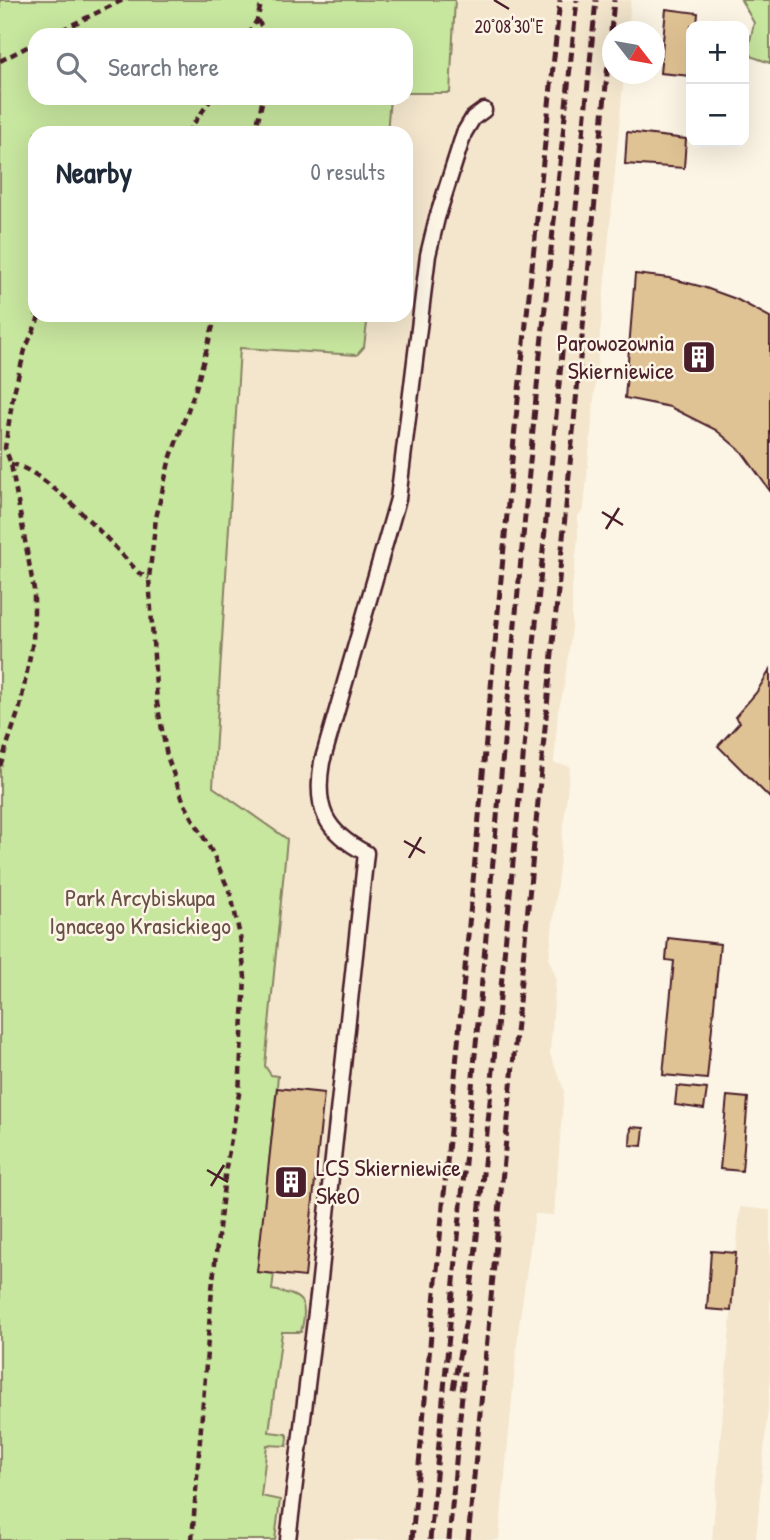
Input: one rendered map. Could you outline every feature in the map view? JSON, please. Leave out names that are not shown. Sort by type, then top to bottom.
[{"type":"lane","points":[[288,1540],[320,1288],[366,853],[342,840],[329,825],[321,804],[318,782],[321,762],[398,499],[432,236],[464,133],[472,118],[484,110]]},
{"type":"path","points":[[65,28],[123,0]]},
{"type":"path","points":[[252,28],[262,0]]},
{"type":"path","points":[[257,20],[263,28]]},
{"type":"path","points":[[0,61],[28,47]]},
{"type":"path","points":[[192,126],[207,105]]},
{"type":"path","points":[[256,126],[261,105]]},
{"type":"path","points":[[5,448],[13,396],[25,350],[37,322]]},
{"type":"path","points":[[192,1540],[212,1289],[226,1167],[239,1094],[245,977],[231,895],[212,852],[184,803],[167,756],[157,703],[149,578],[156,519],[169,462],[196,388],[214,322]]},
{"type":"path","points":[[0,442],[11,464],[34,590],[33,641],[20,707],[0,766]]},
{"type":"path","points":[[11,464],[50,486],[139,573],[149,578]]},
{"type":"shaded area","points":[[455,0],[631,0],[629,21],[602,21],[602,84],[623,84],[584,509],[578,516],[572,628],[558,711],[554,763],[570,766],[549,960],[556,977],[550,1054],[564,1090],[554,1215],[535,1214],[519,1325],[499,1540],[226,1540],[271,1075],[265,1066],[213,787],[240,347],[357,355],[364,346],[367,322],[413,322],[413,126],[388,126],[389,105],[413,105],[413,93],[450,93]]},
{"type":"shaded area","points":[[740,1207],[770,1210],[770,1386],[756,1540],[712,1540]]},
{"type":"green space","name":"Park Arcybiskupa Ignacego Krasickiego","points":[[0,0],[455,0],[450,93],[413,93],[413,28],[28,28],[28,105],[389,105],[388,126],[28,126],[28,322],[367,322],[364,347],[357,355],[240,348],[213,787],[287,839],[265,1066],[271,1075],[278,1076],[258,1271],[274,1273],[272,1290],[297,1297],[304,1306],[304,1313],[301,1332],[282,1332],[269,1432],[286,1434],[287,1446],[267,1445],[261,1496],[280,1500],[275,1540],[0,1540]]},
{"type":"green space","points":[[741,0],[770,0],[770,63],[753,57],[749,51],[754,23]]},
{"type":"building","points":[[666,9],[698,13],[697,21],[686,21],[686,76],[665,73]]},
{"type":"building","points":[[627,132],[686,139],[684,168],[625,164]]},
{"type":"building","name":"Parowozownia Skierniewice","points":[[635,274],[669,278],[703,287],[736,299],[770,317],[770,491],[742,452],[716,430],[670,407],[625,398]]},
{"type":"building","points":[[770,670],[770,798],[718,746],[740,722],[735,717],[756,693]]},
{"type":"building","points":[[668,938],[720,944],[707,1079],[663,1075],[674,961],[666,960]]},
{"type":"building","points":[[677,1086],[707,1089],[704,1109],[675,1105]]},
{"type":"building","name":"LCS Skierniewice SkeO","points":[[277,1088],[324,1093],[305,1277],[257,1272]]},
{"type":"building","points":[[727,1096],[748,1098],[742,1171],[720,1169]]},
{"type":"building","points":[[631,1127],[644,1128],[642,1146],[630,1145]]},
{"type":"building","points":[[711,1251],[736,1253],[731,1311],[707,1309]]},
{"type":"railway","points":[[412,1540],[515,428],[560,0]]},
{"type":"railway","points":[[430,1540],[539,365],[577,0]]},
{"type":"railway","points":[[453,1389],[475,1257],[596,0]]},
{"type":"railway","points":[[468,1540],[614,0]]},
{"type":"railway","points":[[449,1540],[464,1372]]},
{"type":"place","name":"Parowozownia Skierniewice","points":[[699,357]]},
{"type":"place","name":"LCS Skierniewice SkeO","points":[[291,1182]]}]
